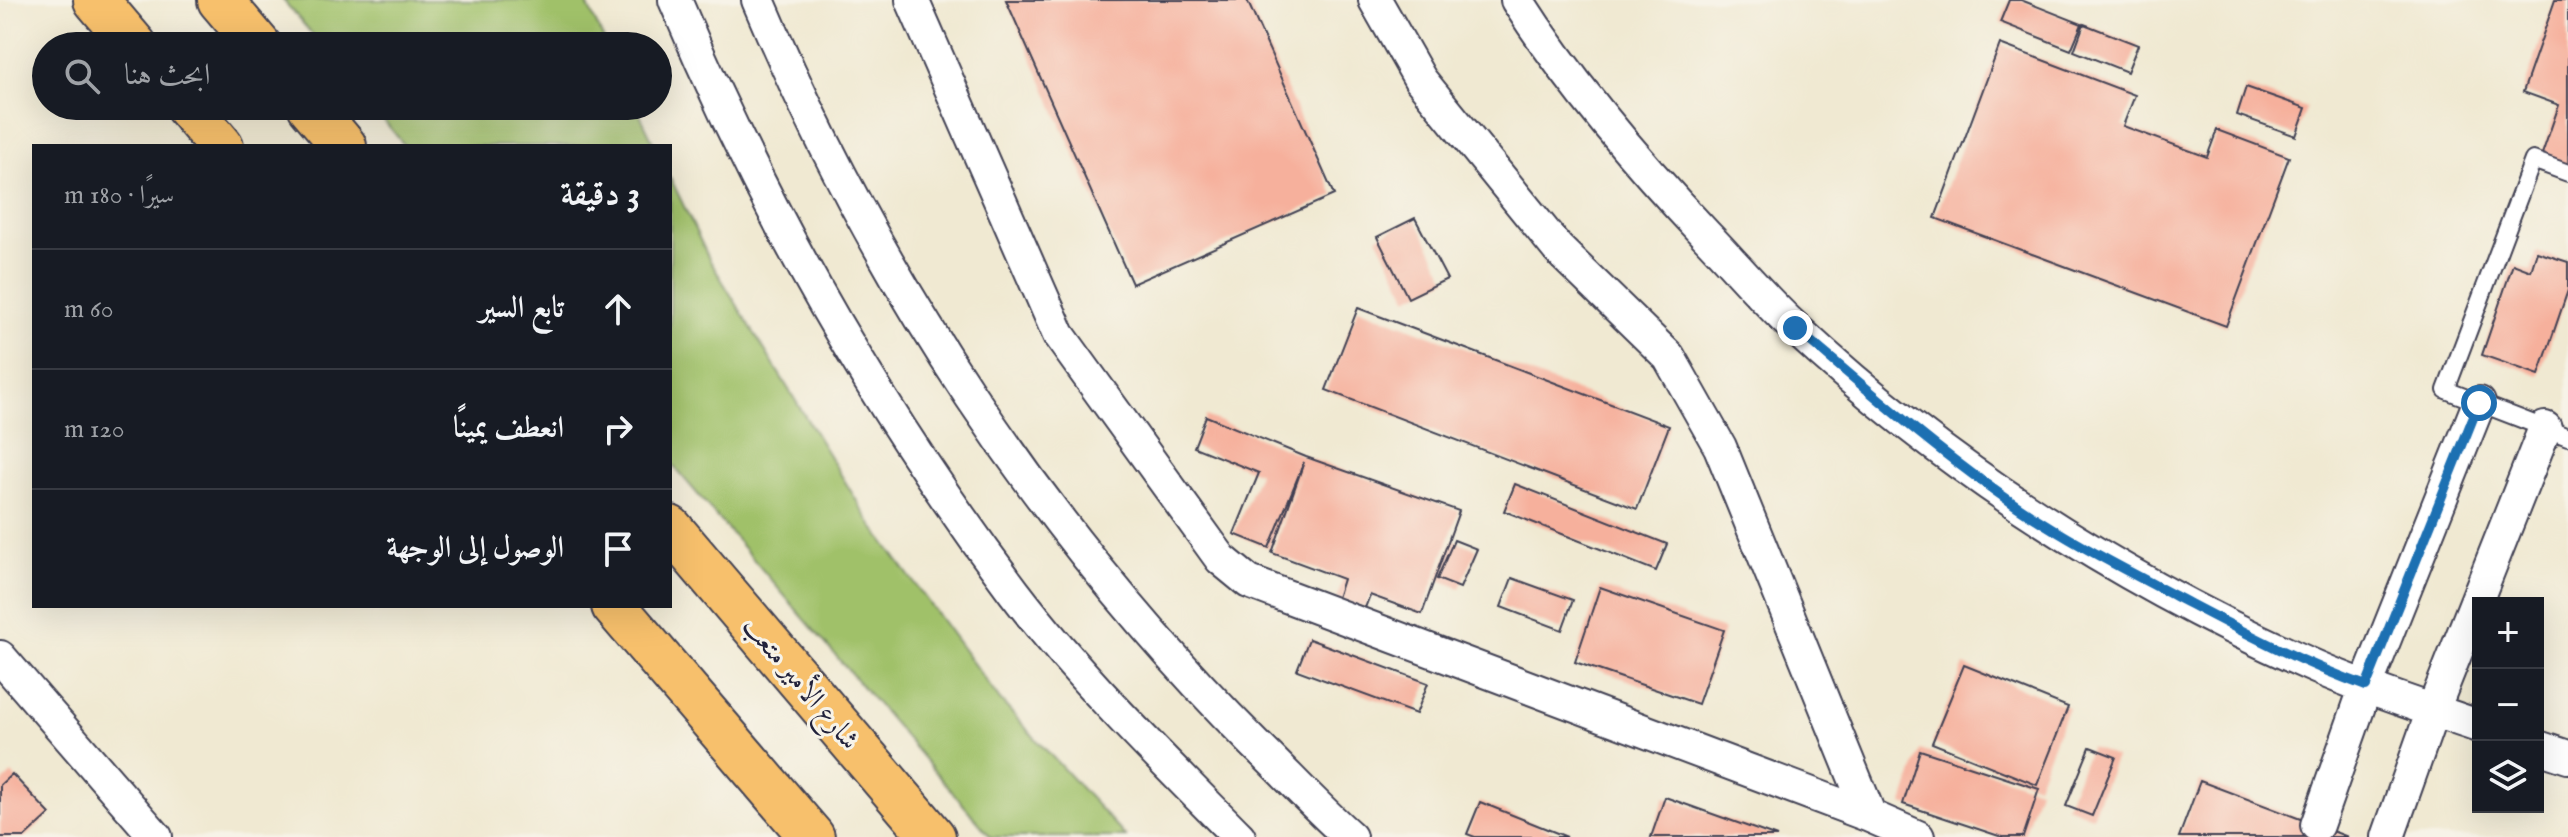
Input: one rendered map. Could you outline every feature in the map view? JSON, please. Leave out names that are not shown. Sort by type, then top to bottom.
[{"type":"main road","points":[[96,0],[123,32]]},
{"type":"main road","points":[[220,0],[247,32]]},
{"type":"main road","points":[[199,120],[219,144]]},
{"type":"main road","points":[[322,120],[342,144]]},
{"type":"main road","name":"شارع الأمير متعب","points":[[672,530],[933,837]]},
{"type":"main road","points":[[616,608],[812,837]]},
{"type":"street","points":[[675,0],[709,82],[801,264],[909,446],[1016,594],[1130,726],[1239,837]]},
{"type":"street","points":[[758,0],[779,50],[869,227],[974,404],[1077,547],[1186,675],[1350,837]]},
{"type":"street","points":[[912,0],[1059,335],[1221,559],[1249,582],[1870,816],[1918,837]]},
{"type":"street","points":[[1375,0],[1420,79],[1558,249],[1669,357],[1720,447],[1870,816]]},
{"type":"street","points":[[1517,0],[1610,129],[1687,215],[1795,328],[1917,431],[2018,506],[2125,571],[2319,669],[2472,724]]},
{"type":"street","points":[[2317,825],[2366,686],[2479,403]]},
{"type":"street","points":[[2388,837],[2433,710],[2556,433]]},
{"type":"street","points":[[0,657],[156,837]]},
{"type":"street","points":[[2544,749],[2568,757]]},
{"type":"lane","points":[[2556,433],[2446,390],[2533,160],[2568,173]]},
{"type":"green space","points":[[283,0],[585,0],[600,32],[310,32]]},
{"type":"green space","points":[[384,120],[643,120],[654,144],[403,144]]},
{"type":"green space","points":[[672,181],[709,259],[871,524],[1000,700],[1126,837],[991,837],[672,464]]},
{"type":"building","points":[[1006,0],[1247,0],[1334,195],[1132,284]]},
{"type":"building","points":[[2009,0],[2021,0],[2082,24],[2071,50],[2000,22]]},
{"type":"building","points":[[2555,0],[2568,0],[2568,166],[2541,157],[2559,105],[2523,92]]},
{"type":"building","points":[[2084,24],[2138,45],[2127,72],[2074,51]]},
{"type":"building","points":[[2000,44],[2135,95],[2123,126],[2207,157],[2217,130],[2289,157],[2226,326],[1935,218]]},
{"type":"building","points":[[2246,87],[2306,108],[2296,136],[2237,115]]},
{"type":"building","points":[[1415,218],[1447,279],[1408,298],[1377,237]]},
{"type":"building","points":[[2537,252],[2568,262],[2568,290],[2539,375],[2482,355],[2513,264],[2531,271]]},
{"type":"building","points":[[1358,308],[1669,426],[1637,509],[1326,390]]},
{"type":"building","points":[[1206,416],[1306,457],[1459,511],[1422,614],[1370,595],[1365,608],[1337,598],[1343,579],[1272,553],[1304,462],[1269,548],[1234,534],[1259,473],[1194,447]]},
{"type":"building","points":[[1515,484],[1667,544],[1656,571],[1504,511]]},
{"type":"building","points":[[1454,540],[1477,549],[1460,588],[1437,579]]},
{"type":"building","points":[[1512,578],[1573,600],[1562,630],[1501,607]]},
{"type":"building","points":[[1600,587],[1724,630],[1698,704],[1575,662]]},
{"type":"building","points":[[1309,639],[1428,683],[1416,714],[1297,670]]},
{"type":"building","points":[[1964,665],[2068,707],[2037,785],[1932,743]]},
{"type":"building","points":[[2090,747],[2116,757],[2092,816],[2066,806]]},
{"type":"building","points":[[1920,750],[2039,789],[2023,837],[2002,837],[1903,804]]},
{"type":"building","points":[[12,774],[50,814],[25,837],[0,837],[0,785]]},
{"type":"building","points":[[2200,781],[2348,837],[2179,837]]},
{"type":"building","points":[[1665,797],[1777,837],[1651,837]]},
{"type":"building","points":[[1480,802],[1567,837],[1475,837],[1467,834]]},
{"type":"route","points":[[1795,328],[1917,431],[2018,506],[2125,571],[2239,631],[2319,669],[2366,686],[2479,403]]}]
